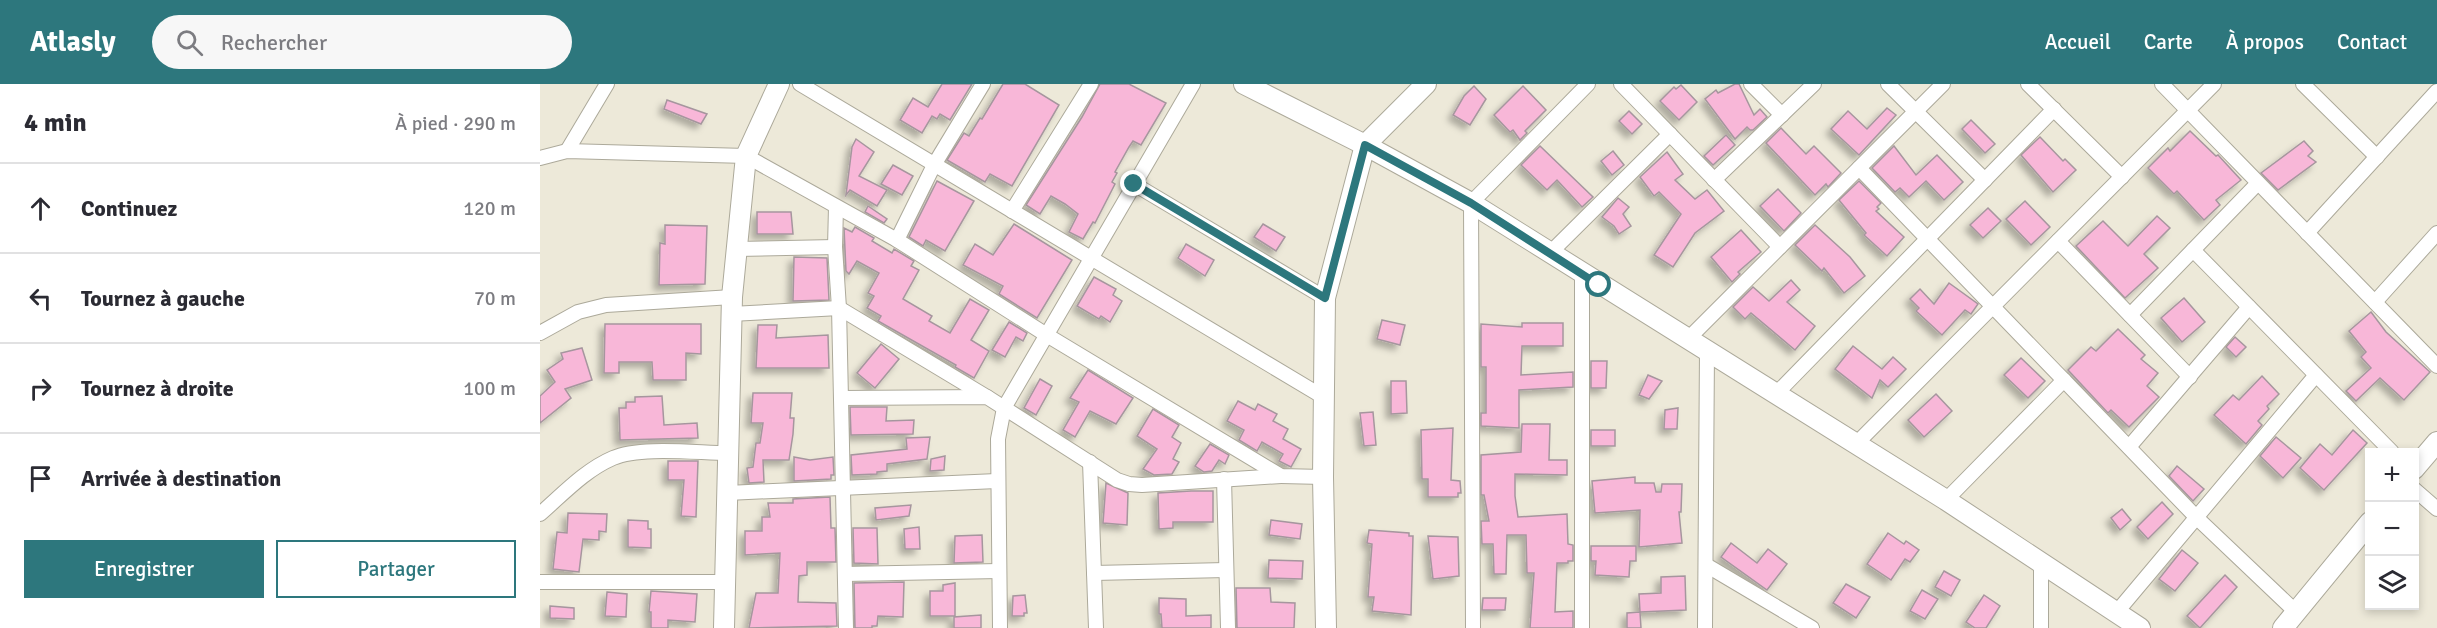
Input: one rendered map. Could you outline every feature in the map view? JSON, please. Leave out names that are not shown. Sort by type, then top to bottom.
[{"type":"main road","points":[[724,628],[731,305],[736,249],[746,156],[780,84]]},
{"type":"main road","points":[[1244,84],[1365,145],[1471,203],[1687,340],[1857,443],[2041,561],[2140,628]]},
{"type":"main road","points":[[1326,628],[1323,477],[1325,298],[1365,145],[1426,84]]},
{"type":"main road","points":[[2419,464],[2437,442]]},
{"type":"main road","points":[[2283,628],[2365,528]]},
{"type":"street","points":[[567,151],[607,84]]},
{"type":"street","points":[[800,84],[1325,398]]},
{"type":"street","points":[[1012,211],[1091,84]]},
{"type":"street","points":[[1000,628],[998,439],[1004,408],[1045,334],[1193,84]]},
{"type":"street","points":[[1473,628],[1471,203],[1588,84]]},
{"type":"street","points":[[1621,84],[1780,247]]},
{"type":"street","points":[[1752,84],[1782,115]]},
{"type":"street","points":[[1714,180],[1814,84]]},
{"type":"street","points":[[1888,84],[1985,180]]},
{"type":"street","points":[[1687,340],[1943,84]]},
{"type":"street","points":[[2028,84],[2122,177]]},
{"type":"street","points":[[2162,84],[2437,366]]},
{"type":"street","points":[[1857,443],[2214,84]]},
{"type":"street","points":[[2303,84],[2376,157]]},
{"type":"street","points":[[897,240],[977,86]]},
{"type":"street","points":[[2307,233],[2437,91]]},
{"type":"street","points":[[1776,394],[2054,109]]},
{"type":"street","points":[[1550,253],[1670,134]]},
{"type":"street","points":[[540,158],[567,151],[746,156],[897,240],[1045,334],[1281,476]]},
{"type":"street","points":[[1859,168],[2197,518],[2295,611]]},
{"type":"street","points":[[2130,315],[2258,183]]},
{"type":"street","points":[[1134,184],[1325,298]]},
{"type":"street","points":[[836,207],[835,247],[839,308],[846,628]]},
{"type":"street","points":[[2375,302],[2437,233]]},
{"type":"street","points":[[2058,241],[2190,376]]},
{"type":"street","points":[[736,249],[835,247]]},
{"type":"street","points":[[2193,250],[2387,448]]},
{"type":"street","points":[[1582,273],[1582,628]]},
{"type":"street","points":[[540,333],[578,312],[606,304],[839,308],[987,397],[1117,480],[1142,485],[1281,476],[1323,477]]},
{"type":"street","points":[[2129,447],[2249,307]]},
{"type":"street","points":[[1706,628],[1707,351]]},
{"type":"street","points":[[2116,613],[2316,375]]},
{"type":"street","points":[[1946,500],[2064,380]]},
{"type":"street","points":[[841,398],[987,397]]},
{"type":"street","points":[[540,514],[593,469],[615,456],[640,452],[728,453]]},
{"type":"street","points":[[1090,462],[1096,628]]},
{"type":"street","points":[[1224,479],[1228,628]]},
{"type":"street","points":[[727,493],[998,481]]},
{"type":"street","points":[[2419,493],[2437,509]]},
{"type":"street","points":[[2041,561],[2041,628]]},
{"type":"street","points":[[1706,565],[1812,628]]},
{"type":"street","points":[[1094,573],[1226,570]]},
{"type":"street","points":[[845,574],[999,571]]},
{"type":"street","points":[[540,582],[725,582]]},
{"type":"building","points":[[942,84],[972,84],[950,120],[940,114],[937,119],[932,116],[922,133],[900,120],[913,98],[928,107]]},
{"type":"building","points":[[1003,84],[1025,84],[1059,105],[1012,186],[990,174],[985,182],[947,160],[964,133],[969,136],[980,118],[982,119]]},
{"type":"building","points":[[1100,84],[1129,84],[1166,103],[1141,145],[1133,141],[1129,147],[1115,172],[1117,173],[1112,182],[1115,184],[1095,223],[1093,222],[1083,239],[1069,232],[1078,214],[1065,204],[1051,196],[1040,214],[1026,205],[1082,117]]},
{"type":"building","points":[[1739,84],[1754,115],[1760,109],[1767,117],[1753,130],[1747,127],[1735,139],[1705,99],[1716,90],[1718,93]]},
{"type":"building","points":[[1681,85],[1697,102],[1679,120],[1660,101],[1674,87],[1676,89]]},
{"type":"building","points":[[1474,86],[1486,99],[1470,125],[1453,115],[1464,96]]},
{"type":"building","points":[[1523,86],[1546,110],[1525,131],[1527,133],[1520,140],[1513,130],[1510,132],[1494,115]]},
{"type":"building","points":[[667,100],[707,114],[701,124],[664,109]]},
{"type":"building","points":[[1887,108],[1896,115],[1859,155],[1831,129],[1848,111],[1867,129]]},
{"type":"building","points":[[1629,111],[1642,124],[1632,134],[1619,121]]},
{"type":"building","points":[[1971,120],[1995,144],[1985,153],[1962,129]]},
{"type":"building","points":[[1781,128],[1806,154],[1814,146],[1841,173],[1828,187],[1826,184],[1815,195],[1766,143]]},
{"type":"building","points":[[2190,131],[2216,156],[2218,155],[2241,180],[2216,200],[2220,205],[2204,220],[2177,191],[2174,194],[2148,168]]},
{"type":"building","points":[[1726,135],[1735,145],[1713,165],[1704,156]]},
{"type":"building","points":[[2040,137],[2063,161],[2065,159],[2076,170],[2053,192],[2021,155]]},
{"type":"building","points":[[856,139],[874,152],[859,176],[887,190],[877,206],[850,190],[846,195],[852,147]]},
{"type":"building","points":[[2304,141],[2313,151],[2308,156],[2316,162],[2278,190],[2261,173]]},
{"type":"building","points":[[1540,146],[1593,197],[1582,207],[1557,180],[1547,190],[1521,165]]},
{"type":"building","points":[[1894,146],[1916,175],[1937,155],[1963,182],[1944,200],[1926,181],[1909,197],[1900,188],[1895,192],[1872,168]]},
{"type":"building","points":[[1613,151],[1624,165],[1612,175],[1601,161]]},
{"type":"building","points":[[1667,152],[1683,174],[1675,180],[1695,199],[1707,190],[1724,211],[1695,233],[1673,267],[1654,255],[1681,214],[1659,192],[1654,196],[1640,177]]},
{"type":"building","points":[[893,165],[913,176],[902,195],[881,184]]},
{"type":"building","points":[[937,181],[974,201],[945,251],[926,240],[923,246],[909,237]]},
{"type":"building","points":[[1859,181],[1881,203],[1876,211],[1904,237],[1887,256],[1864,235],[1866,233],[1839,200]]},
{"type":"building","points":[[1778,189],[1801,213],[1784,231],[1760,206]]},
{"type":"building","points":[[1618,198],[1629,207],[1623,214],[1631,226],[1619,234],[1614,226],[1602,217]]},
{"type":"building","points":[[2025,201],[2050,227],[2031,245],[2006,219]]},
{"type":"building","points":[[868,206],[887,219],[884,223],[865,212]]},
{"type":"building","points":[[1988,208],[2001,221],[1983,238],[1970,225]]},
{"type":"building","points":[[757,212],[791,212],[793,234],[757,234]]},
{"type":"building","points":[[2157,216],[2170,228],[2144,254],[2158,268],[2125,298],[2076,246],[2103,221],[2128,246]]},
{"type":"building","points":[[1014,224],[1072,260],[1037,318],[999,294],[1003,286],[963,265],[975,244],[993,255]]},
{"type":"building","points":[[1263,224],[1285,237],[1276,251],[1254,237]]},
{"type":"building","points":[[665,225],[707,226],[705,284],[659,285],[660,243],[665,244]]},
{"type":"building","points":[[1815,225],[1850,257],[1865,276],[1844,293],[1824,268],[1822,271],[1795,245]]},
{"type":"building","points":[[855,227],[874,238],[872,241],[892,253],[894,249],[914,261],[911,266],[919,270],[903,299],[932,316],[929,321],[950,333],[970,299],[989,310],[971,340],[989,351],[974,378],[955,367],[956,365],[878,321],[881,316],[867,308],[874,296],[868,293],[879,273],[857,261],[849,274],[846,271],[844,228],[852,232]]},
{"type":"building","points":[[1741,230],[1761,252],[1738,272],[1740,274],[1732,282],[1711,257]]},
{"type":"building","points":[[1186,244],[1214,260],[1205,276],[1178,258]]},
{"type":"building","points":[[794,257],[827,258],[829,300],[793,301]]},
{"type":"building","points":[[1094,277],[1116,289],[1113,295],[1122,301],[1110,322],[1101,316],[1099,319],[1077,306]]},
{"type":"building","points":[[1791,280],[1800,290],[1787,302],[1815,326],[1795,350],[1751,313],[1745,319],[1733,307],[1753,287],[1769,301]]},
{"type":"building","points":[[1949,283],[1978,304],[1971,314],[1965,310],[1942,335],[1916,311],[1919,308],[1910,299],[1920,289],[1934,304]]},
{"type":"building","points":[[2184,298],[2205,322],[2182,342],[2161,318]]},
{"type":"building","points":[[2371,312],[2386,332],[2430,372],[2404,400],[2380,378],[2356,401],[2346,391],[2371,368],[2361,357],[2366,352],[2349,331]]},
{"type":"building","points":[[1382,320],[1405,325],[1400,345],[1377,339]]},
{"type":"building","points":[[1009,322],[1027,333],[1023,341],[1016,337],[1005,357],[992,350]]},
{"type":"building","points":[[1522,323],[1563,323],[1563,346],[1522,346],[1521,375],[1573,372],[1573,387],[1519,390],[1519,428],[1481,426],[1481,413],[1486,413],[1486,367],[1481,367],[1481,324],[1522,327]]},
{"type":"building","points":[[605,324],[701,324],[701,354],[686,353],[686,380],[653,380],[652,362],[619,362],[619,373],[604,373]]},
{"type":"building","points":[[758,325],[777,325],[776,338],[828,335],[829,368],[756,368]]},
{"type":"building","points":[[2118,329],[2145,355],[2141,359],[2158,373],[2147,386],[2159,397],[2129,427],[2111,410],[2108,413],[2068,370],[2091,347],[2096,351]]},
{"type":"building","points":[[2235,337],[2246,347],[2236,357],[2226,347]]},
{"type":"building","points":[[881,344],[899,359],[875,388],[857,373]]},
{"type":"building","points":[[1853,346],[1882,369],[1893,357],[1906,369],[1888,387],[1880,380],[1872,398],[1835,369]]},
{"type":"building","points":[[582,348],[592,380],[565,389],[571,398],[540,423],[540,396],[555,382],[547,370],[563,359],[561,353]]},
{"type":"building","points":[[2021,358],[2045,381],[2028,398],[2004,375]]},
{"type":"building","points":[[1591,361],[1607,361],[1606,388],[1591,388]]},
{"type":"building","points":[[1088,370],[1133,398],[1116,424],[1090,411],[1075,437],[1063,430],[1079,402],[1070,398]]},
{"type":"building","points":[[1648,375],[1662,381],[1649,399],[1639,395]]},
{"type":"building","points":[[2262,376],[2279,394],[2267,406],[2269,409],[2258,421],[2262,425],[2246,444],[2214,415],[2233,395],[2239,400]]},
{"type":"building","points":[[1040,379],[1052,386],[1036,415],[1024,408]]},
{"type":"building","points":[[1391,381],[1406,381],[1407,413],[1391,414]]},
{"type":"building","points":[[753,393],[792,393],[790,418],[794,418],[789,460],[763,460],[764,482],[749,483],[747,468],[753,467],[756,443],[760,443],[763,423],[751,423]]},
{"type":"building","points":[[1936,394],[1952,411],[1924,437],[1908,420]]},
{"type":"building","points":[[662,396],[664,425],[697,423],[698,438],[620,440],[619,408],[626,408],[626,402],[635,402],[635,397]]},
{"type":"building","points":[[1238,401],[1255,410],[1258,404],[1277,414],[1273,421],[1288,429],[1283,439],[1301,449],[1291,467],[1279,461],[1283,454],[1262,442],[1257,451],[1239,440],[1244,430],[1227,421]]},
{"type":"building","points":[[850,407],[887,407],[886,421],[914,420],[913,434],[851,435]]},
{"type":"building","points":[[1678,408],[1677,429],[1664,429],[1665,410]]},
{"type":"building","points":[[1153,409],[1179,425],[1172,437],[1181,443],[1173,459],[1179,462],[1172,474],[1154,475],[1143,469],[1157,449],[1137,436]]},
{"type":"building","points":[[1373,412],[1376,445],[1364,446],[1360,413]]},
{"type":"building","points":[[1522,424],[1550,424],[1549,460],[1567,460],[1567,475],[1515,474],[1515,496],[1518,517],[1567,514],[1568,544],[1573,545],[1573,561],[1557,563],[1555,612],[1573,611],[1573,628],[1530,628],[1534,573],[1527,573],[1526,535],[1507,535],[1506,574],[1494,574],[1493,544],[1482,544],[1481,521],[1489,521],[1484,495],[1481,495],[1481,455],[1521,452]]},
{"type":"building","points":[[1453,428],[1451,480],[1460,481],[1461,493],[1458,493],[1458,497],[1428,497],[1428,479],[1422,479],[1421,430]]},
{"type":"building","points":[[1591,430],[1615,430],[1615,446],[1591,446]]},
{"type":"building","points":[[2353,430],[2367,443],[2324,490],[2300,468],[2320,444],[2332,455]]},
{"type":"building","points":[[930,437],[927,459],[887,464],[887,471],[877,472],[877,474],[852,475],[851,455],[907,449],[906,438]]},
{"type":"building","points":[[2276,437],[2301,458],[2283,478],[2260,456]]},
{"type":"building","points":[[1210,444],[1229,455],[1225,464],[1219,460],[1212,471],[1204,472],[1195,466]]},
{"type":"building","points":[[945,456],[944,470],[930,471],[931,459]]},
{"type":"building","points":[[794,457],[810,460],[833,457],[834,475],[831,475],[831,479],[794,481]]},
{"type":"building","points":[[668,461],[698,461],[696,517],[681,516],[684,480],[668,480]]},
{"type":"building","points":[[2177,466],[2204,489],[2193,501],[2169,476]]},
{"type":"building","points":[[1635,477],[1635,483],[1654,483],[1656,492],[1661,492],[1662,484],[1682,484],[1681,512],[1679,512],[1682,543],[1639,547],[1640,510],[1595,513],[1592,481]]},
{"type":"building","points":[[1106,483],[1128,493],[1127,525],[1103,523]]},
{"type":"building","points":[[1213,491],[1213,522],[1173,522],[1173,528],[1159,529],[1158,493]]},
{"type":"building","points":[[830,497],[831,528],[835,528],[836,562],[807,562],[807,575],[799,576],[798,602],[836,603],[837,626],[749,628],[756,593],[778,593],[780,553],[745,555],[745,531],[762,531],[762,517],[770,517],[768,503],[793,503],[793,499]]},
{"type":"building","points":[[2162,502],[2173,514],[2148,539],[2137,527]]},
{"type":"building","points":[[911,505],[909,516],[876,520],[875,508]]},
{"type":"building","points":[[2122,509],[2131,520],[2120,530],[2111,518]]},
{"type":"building","points":[[568,513],[607,514],[606,532],[599,531],[599,540],[583,539],[579,572],[553,569],[557,532],[567,533]]},
{"type":"building","points":[[628,520],[648,521],[648,529],[651,529],[651,548],[628,547]]},
{"type":"building","points":[[1271,520],[1302,524],[1300,539],[1269,535]]},
{"type":"building","points":[[919,527],[920,549],[905,549],[904,529]]},
{"type":"building","points":[[853,528],[877,528],[878,564],[854,563]]},
{"type":"building","points":[[1369,530],[1409,533],[1409,536],[1413,536],[1411,615],[1372,611],[1374,597],[1368,597],[1372,544],[1367,543]]},
{"type":"building","points":[[1888,533],[1904,544],[1906,541],[1919,550],[1910,562],[1905,559],[1891,580],[1867,564]]},
{"type":"building","points":[[982,535],[983,562],[954,563],[955,536]]},
{"type":"building","points":[[1428,536],[1458,537],[1459,576],[1433,579]]},
{"type":"building","points":[[1731,543],[1757,563],[1768,549],[1787,564],[1767,590],[1721,557]]},
{"type":"building","points":[[1591,546],[1636,546],[1636,561],[1630,561],[1629,577],[1595,575],[1596,561],[1591,561]]},
{"type":"building","points":[[2182,550],[2198,563],[2175,591],[2159,579]]},
{"type":"building","points":[[1269,560],[1303,561],[1302,579],[1268,578]]},
{"type":"building","points":[[1944,571],[1960,580],[1951,596],[1935,587]]},
{"type":"building","points":[[2225,575],[2237,587],[2200,628],[2187,616]]},
{"type":"building","points":[[1685,576],[1686,610],[1640,612],[1639,594],[1661,593],[1661,577]]},
{"type":"building","points":[[904,582],[903,617],[878,616],[877,626],[855,628],[854,583]]},
{"type":"building","points":[[955,583],[955,616],[930,616],[930,591],[943,591],[943,585]]},
{"type":"building","points":[[1846,584],[1870,597],[1856,618],[1833,603]]},
{"type":"building","points":[[1236,588],[1270,588],[1271,602],[1295,603],[1294,628],[1237,628]]},
{"type":"building","points":[[1922,590],[1938,599],[1925,619],[1910,611]]},
{"type":"building","points":[[651,591],[697,594],[695,622],[668,620],[668,628],[651,628],[651,612],[649,612]]},
{"type":"building","points":[[607,592],[627,594],[626,617],[605,616]]},
{"type":"building","points":[[1025,595],[1027,613],[1024,613],[1024,616],[1012,616],[1013,596]]},
{"type":"building","points":[[1984,595],[2000,606],[1986,628],[1975,628],[1966,622]]},
{"type":"building","points":[[1159,598],[1186,599],[1186,616],[1211,615],[1211,628],[1162,628]]},
{"type":"building","points":[[1483,598],[1506,598],[1505,610],[1482,610]]},
{"type":"building","points":[[550,606],[574,608],[574,619],[550,618]]},
{"type":"building","points":[[1640,612],[1641,628],[1627,628],[1627,613]]},
{"type":"building","points":[[981,615],[981,628],[954,628],[954,617]]},
{"type":"route","points":[[1134,184],[1325,298],[1365,145],[1471,203],[1599,285]]}]
